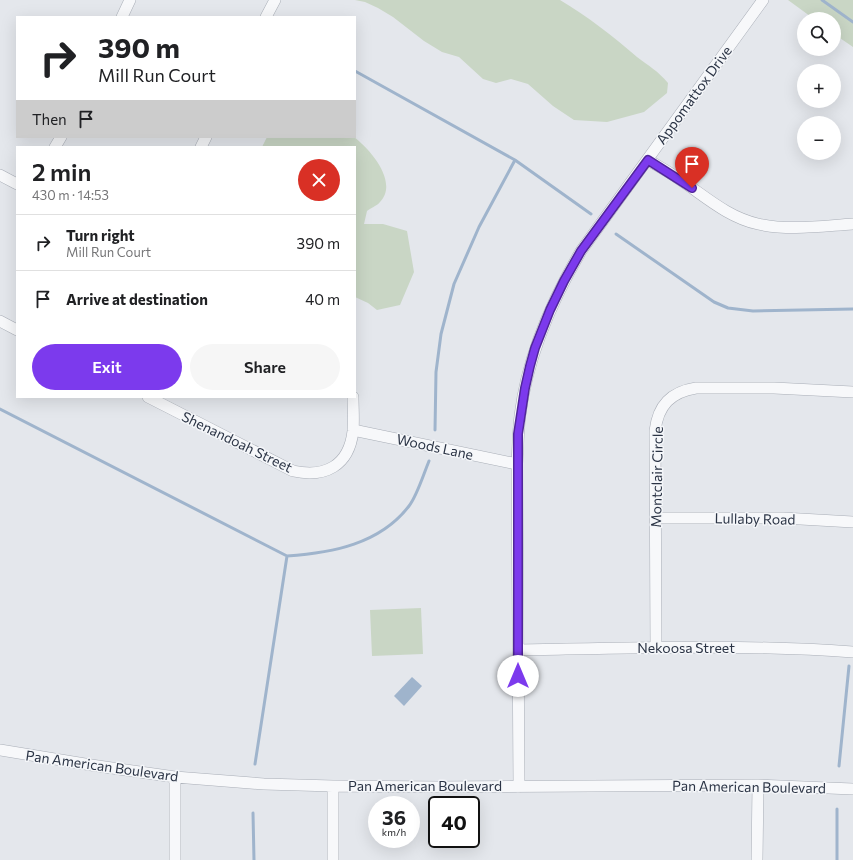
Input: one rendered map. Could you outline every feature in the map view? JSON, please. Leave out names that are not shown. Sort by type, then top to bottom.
[{"type":"street","points":[[122,16],[130,0]]},
{"type":"street","points":[[267,16],[275,0]]},
{"type":"street","name":"Appomattox Drive","points":[[519,786],[517,464],[520,415],[535,348],[550,310],[581,251],[762,1]]},
{"type":"street","points":[[648,160],[680,179],[728,213],[749,222],[768,226],[785,227],[853,224]]},
{"type":"street","points":[[0,175],[16,183]]},
{"type":"street","points":[[0,321],[16,329]]},
{"type":"street","name":"Montclair Circle","points":[[656,648],[655,431],[656,422],[663,407],[674,396],[696,388],[774,388],[853,392]]},
{"type":"street","name":"Shenandoah Street","points":[[150,398],[293,471],[314,474],[332,468],[339,463],[347,453],[353,430],[353,398]]},
{"type":"street","name":"Woods Lane","points":[[353,430],[517,464]]},
{"type":"street","name":"Lullaby Road","points":[[656,518],[783,518],[853,522]]},
{"type":"street","name":"Nekoosa Street","points":[[518,650],[746,648],[853,652]]},
{"type":"street","name":"Pan American Boulevard","points":[[0,750],[175,777],[264,784],[333,786],[758,785],[853,789]]},
{"type":"street","points":[[175,777],[175,860]]},
{"type":"street","points":[[757,860],[758,785]]},
{"type":"street","points":[[333,786],[333,860]]},
{"type":"green space","points":[[355,0],[560,0],[619,41],[657,72],[668,83],[667,93],[644,112],[607,122],[574,120],[553,106],[528,84],[511,79],[496,83],[483,79],[459,57],[442,52],[378,8],[365,2]]},
{"type":"green space","points":[[788,0],[853,0],[853,47],[841,39],[841,12],[804,12]]},
{"type":"green space","points":[[266,138],[355,138],[367,149],[380,166],[386,185],[385,194],[379,203],[367,211],[364,224],[383,224],[407,231],[414,272],[400,305],[377,310],[368,303],[356,297],[356,146],[262,146]]},
{"type":"green space","points":[[421,608],[423,654],[372,656],[370,610]]},
{"type":"water","points":[[412,677],[422,686],[404,706],[394,696]]},
{"type":"waterway","points":[[822,0],[853,22]]},
{"type":"waterway","points":[[356,72],[515,160],[591,214]]},
{"type":"waterway","points":[[435,430],[436,372],[441,334],[454,284],[479,227],[515,160]]},
{"type":"waterway","points":[[616,234],[714,302],[728,308],[753,311],[853,309]]},
{"type":"waterway","points":[[0,409],[287,556],[304,555],[338,549],[370,538],[384,529],[397,519],[412,502],[418,491],[429,461]]},
{"type":"waterway","points":[[255,764],[287,556]]},
{"type":"waterway","points":[[839,766],[849,666]]},
{"type":"waterway","points":[[837,809],[837,860]]},
{"type":"waterway","points":[[253,813],[254,860]]},
{"type":"route","points":[[518,676],[518,434],[525,388],[535,348],[550,310],[581,251],[648,160],[692,188]]}]
